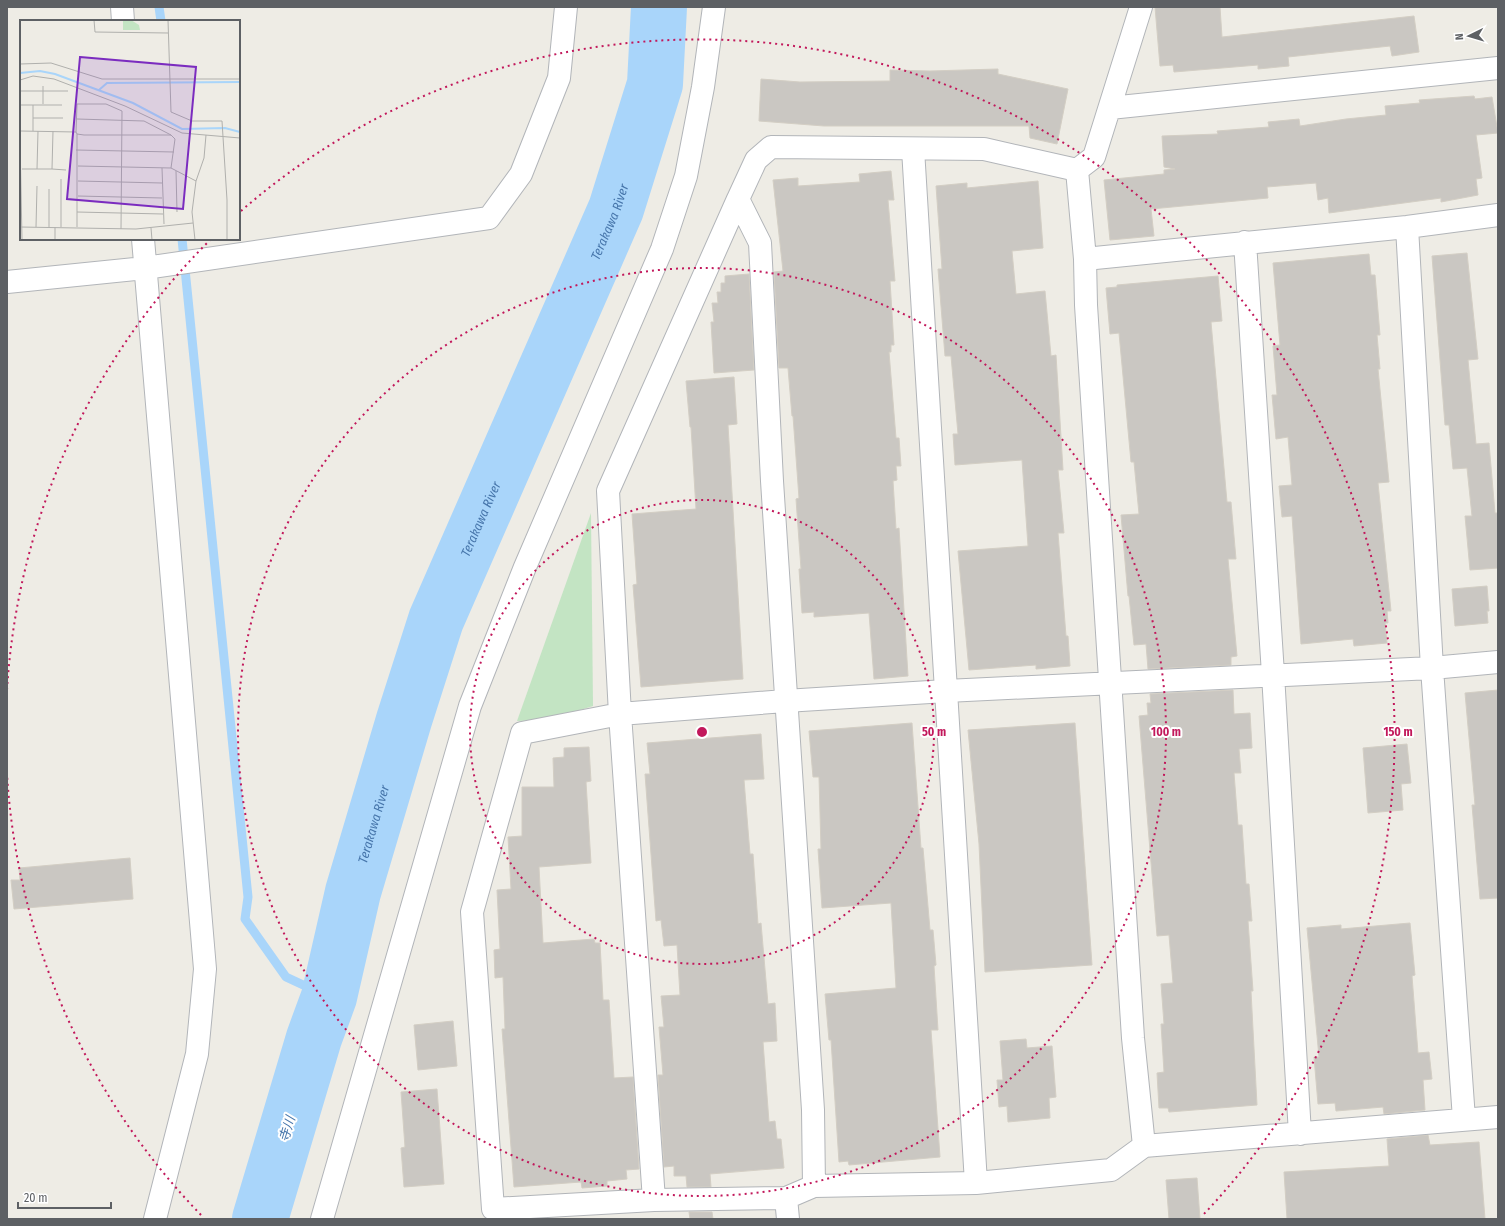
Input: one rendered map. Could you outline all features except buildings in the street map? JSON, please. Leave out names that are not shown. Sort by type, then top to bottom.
[{"type":"street","points":[[122,7],[123,20]]},
{"type":"street","points":[[7,282],[145,268],[489,218],[521,174],[559,78],[566,7]]},
{"type":"street","points":[[322,1219],[470,706],[525,567],[662,249],[686,176],[703,87],[714,7]]},
{"type":"street","points":[[1077,170],[1094,157],[1140,7]]},
{"type":"street","points":[[1110,108],[1498,68]]},
{"type":"street","points":[[654,1200],[620,714],[608,491],[756,160],[770,146],[984,149],[1077,170]]},
{"type":"street","points":[[913,149],[976,1183]]},
{"type":"street","points":[[1077,170],[1085,259],[1086,313],[1133,1038],[1144,1146]]},
{"type":"street","points":[[738,199],[760,243],[772,481],[814,1110],[814,1186]]},
{"type":"street","points":[[1085,259],[1407,227],[1498,214]]},
{"type":"street","points":[[1407,227],[1432,668],[1464,1118]]},
{"type":"street","points":[[143,240],[205,969],[197,1054],[155,1219]]},
{"type":"street","points":[[1245,242],[1273,674],[1300,1134]]},
{"type":"street","points":[[1498,662],[1432,668],[1273,674],[786,701],[620,714],[522,733],[472,912],[493,1209],[654,1200],[787,1209],[814,1186],[976,1183],[1111,1170],[1144,1146],[1300,1134],[1464,1118],[1498,1117]]},
{"type":"green space","points":[[591,513],[593,706],[548,720],[517,721]]},
{"type":"waterway","points":[[159,7],[161,20]]},
{"type":"waterway","name":"Terakawa River","points":[[260,1219],[314,1038],[329,997],[353,892],[404,720],[436,620],[616,209],[655,84],[659,7]]},
{"type":"waterway","points":[[182,240],[248,897],[245,919],[286,977],[329,997]]},
{"type":"water label","name":"寺川","points":[[287,1129]]}]
